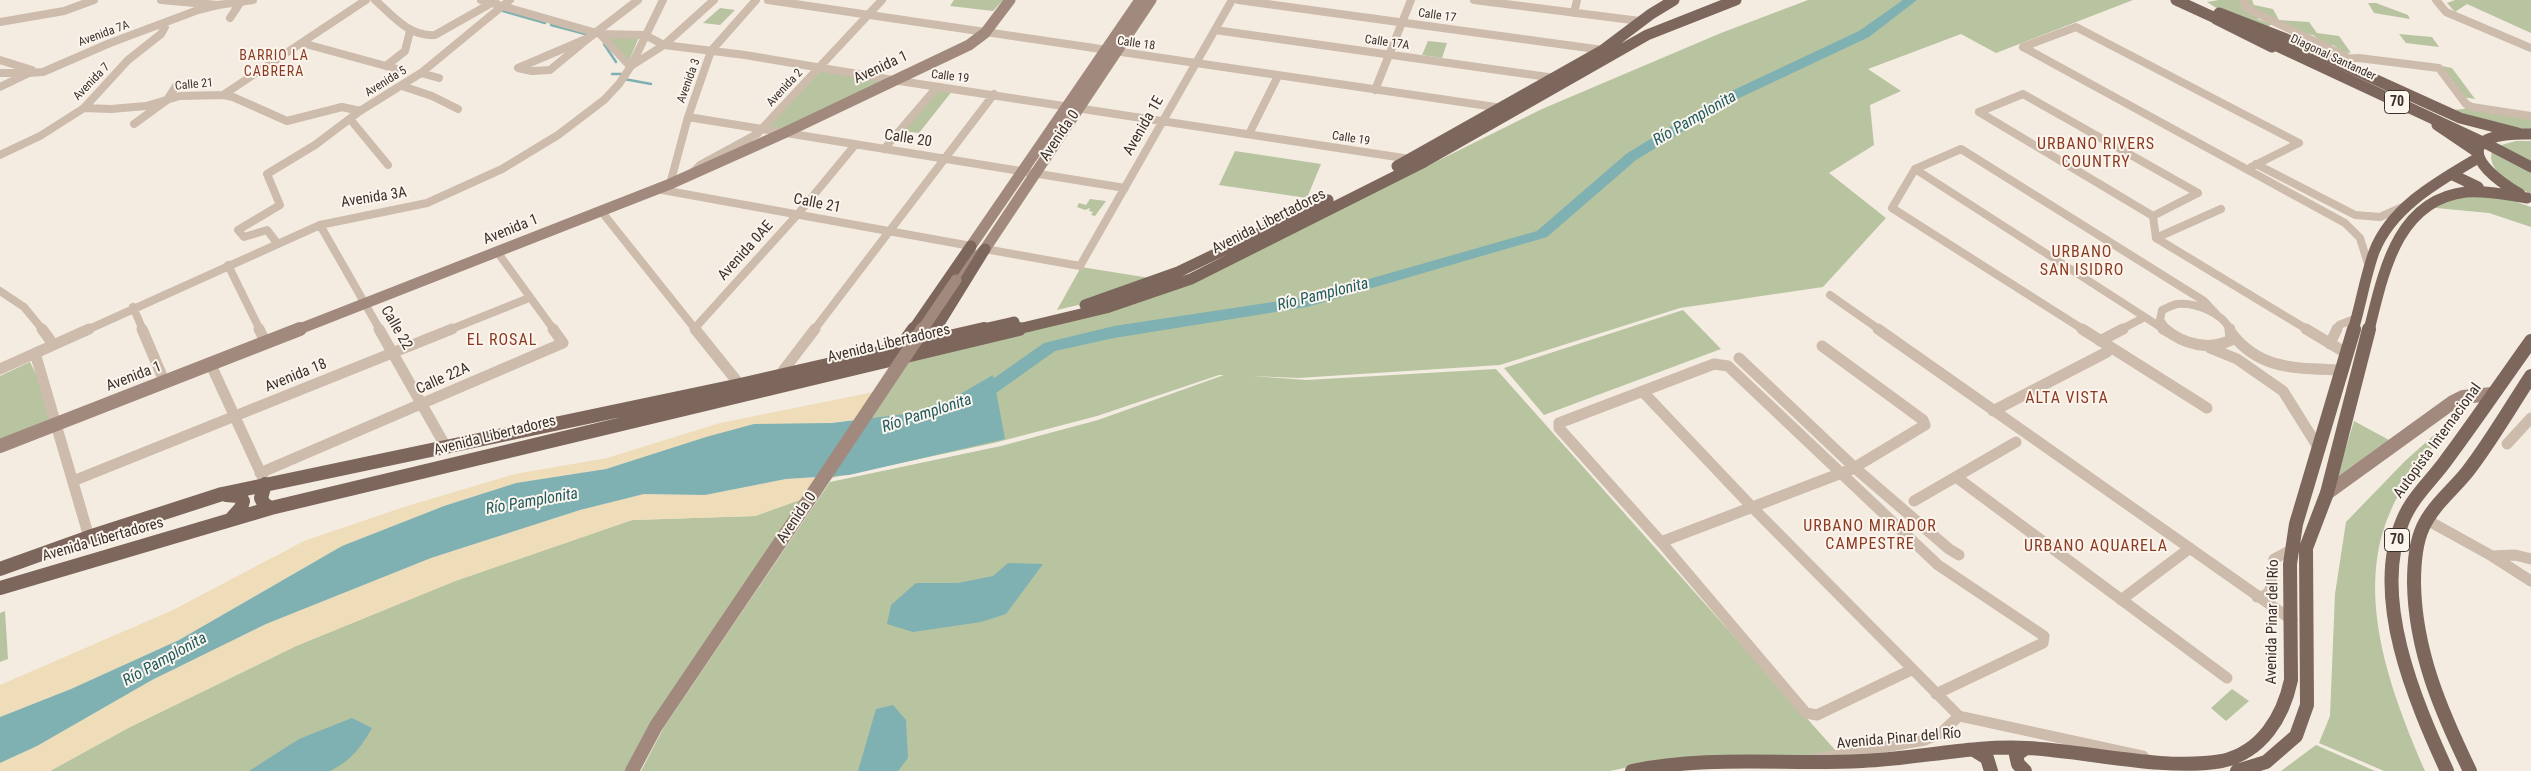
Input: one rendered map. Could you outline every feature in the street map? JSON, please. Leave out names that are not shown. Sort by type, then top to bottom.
[{"type":"main road","name":"Avenida Libertadores","points":[[0,569],[89,537],[222,494],[263,478],[446,447],[740,385],[1096,302],[1161,278],[1410,159],[1603,50],[1659,9],[1680,9],[1736,0]]},
{"type":"main road","name":"Diagonal Santander","points":[[2176,0],[2216,15],[2265,38],[2531,167]]},
{"type":"main road","name":"Diagonal Santander","points":[[2190,0],[2216,15]]},
{"type":"main road","name":"Avenida Libertadores","points":[[0,588],[271,508],[980,339],[1106,308],[1154,292],[1226,263],[1424,162],[1648,35],[1680,9]]},
{"type":"main road","points":[[2216,15],[2241,20],[2471,122],[2518,133],[2531,134]]},
{"type":"main road","points":[[2216,15],[2454,135],[2477,155],[2494,178],[2529,199]]},
{"type":"main road","name":"Diagonal Santander","points":[[2265,38],[2531,160]]},
{"type":"main road","name":"Avenida Pinar del Río","points":[[1632,771],[1667,765],[1902,758],[1969,750],[2026,748],[2112,761],[2199,765],[2224,760],[2257,744],[2276,724],[2288,699],[2291,680],[2292,550],[2296,524],[2357,318],[2369,267],[2381,238],[2408,205],[2477,155],[2480,143],[2487,138],[2518,133]]},
{"type":"main road","points":[[2450,174],[2478,187],[2481,192]]},
{"type":"main road","points":[[2237,771],[2266,762],[2296,736],[2307,705],[2306,548],[2327,493],[2384,270],[2396,240],[2405,226],[2448,194],[2481,192],[2529,199]]},
{"type":"main road","points":[[901,347],[971,246]]},
{"type":"main road","points":[[928,341],[985,249]]},
{"type":"main road","name":"Autopista Internacional","points":[[2447,771],[2421,714],[2403,660],[2394,610],[2394,556],[2399,530],[2406,512],[2531,341]]},
{"type":"main road","name":"70","points":[[2470,771],[2436,698],[2420,646],[2414,608],[2414,570],[2417,543],[2427,520],[2439,502],[2467,472],[2531,376]]},
{"type":"main road","points":[[263,478],[261,498],[264,504],[271,508]]},
{"type":"main road","points":[[222,494],[241,498],[243,504],[234,516],[222,522]]},
{"type":"main road","points":[[2024,771],[2018,764],[2016,755],[2026,748]]},
{"type":"main road","points":[[1969,750],[1975,750],[1987,758],[1991,763],[1991,771]]},
{"type":"street","points":[[0,22],[64,11],[94,0]]},
{"type":"street","points":[[161,0],[218,5],[253,0]]},
{"type":"street","points":[[223,95],[366,0]]},
{"type":"street","points":[[375,0],[410,31],[425,36],[435,34],[495,1]]},
{"type":"street","name":"Calle 19","points":[[481,0],[495,1],[600,32],[645,35],[664,45],[820,67],[937,87],[994,94],[1410,159]]},
{"type":"street","name":"Avenida 5","points":[[277,243],[267,230],[244,237],[238,230],[280,205],[267,174],[301,154],[360,111],[421,73],[510,0]]},
{"type":"street","points":[[588,38],[550,70],[521,70],[518,68],[600,32],[638,0]]},
{"type":"street","points":[[600,32],[630,66],[663,0]]},
{"type":"street","name":"Avenida 3A","points":[[0,369],[133,307],[320,225],[337,219],[422,205],[446,196],[486,176],[580,120],[618,85],[630,66],[664,45],[714,0]]},
{"type":"street","name":"Avenida 3","points":[[670,184],[688,117],[711,51],[756,0]]},
{"type":"street","name":"Calle 18","points":[[768,0],[1117,53],[1502,108]]},
{"type":"street","name":"Avenida 2","points":[[691,174],[700,165],[762,129],[882,0]]},
{"type":"street","name":"Avenida 1","points":[[0,446],[498,253],[670,184],[784,133],[969,45],[985,33],[1010,0]]},
{"type":"street","name":"Avenida 0","points":[[632,771],[662,718],[956,280],[965,268],[985,249],[1035,174],[1106,51],[1140,0]]},
{"type":"street","name":"Avenida 0","points":[[965,268],[971,246],[1073,107],[1117,53],[1151,0]]},
{"type":"street","name":"Avenida 1E","points":[[985,249],[1080,266],[1232,0]]},
{"type":"street","name":"Calle 17","points":[[1238,0],[1603,50]]},
{"type":"street","points":[[1375,90],[1411,0]]},
{"type":"street","points":[[1474,0],[1640,22]]},
{"type":"street","points":[[1574,13],[1577,0]]},
{"type":"street","points":[[2243,0],[2246,8],[2434,107]]},
{"type":"street","points":[[2436,0],[2446,12],[2531,48]]},
{"type":"street","points":[[230,18],[240,3]]},
{"type":"street","name":"Avenida 7A","points":[[0,87],[29,73],[43,72],[110,43],[198,10],[218,5]]},
{"type":"street","points":[[2241,20],[2343,58],[2439,68],[2466,104],[2472,107],[2531,116]]},
{"type":"street","name":"Avenida 7","points":[[0,155],[40,136],[84,108],[128,60],[161,34],[165,27]]},
{"type":"street","points":[[2252,166],[2299,143],[2076,27],[2023,47],[2252,166],[2345,222],[2360,238],[2369,267]]},
{"type":"street","name":"Calle 17A","points":[[1215,30],[1555,78]]},
{"type":"street","points":[[386,66],[405,51],[410,31]]},
{"type":"street","points":[[302,43],[397,69]]},
{"type":"street","points":[[0,60],[9,61],[32,70],[29,73],[0,73]]},
{"type":"street","points":[[421,73],[439,78]]},
{"type":"street","points":[[1249,134],[1278,76]]},
{"type":"street","points":[[134,124],[168,100],[178,84]]},
{"type":"street","points":[[402,86],[432,96],[458,109]]},
{"type":"street","points":[[884,149],[937,87]]},
{"type":"street","points":[[779,376],[994,94]]},
{"type":"street","points":[[2023,94],[2198,193],[2153,216],[1979,112],[2023,94]]},
{"type":"street","name":"Calle 21","points":[[84,108],[111,109],[146,106],[180,96],[223,95],[233,97],[287,121],[342,107],[360,111]]},
{"type":"street","name":"Calle 20","points":[[688,117],[1125,188]]},
{"type":"street","points":[[350,119],[388,165]]},
{"type":"street","name":"Avenida 0AE","points":[[695,328],[798,214],[855,145]]},
{"type":"street","points":[[2207,408],[1892,208],[1914,169],[1961,150],[2204,300],[2226,322],[2245,352],[2264,362],[2341,370]]},
{"type":"street","points":[[1914,169],[2142,318],[2191,344],[2207,347],[2237,359],[2283,391],[2318,447]]},
{"type":"street","points":[[2271,177],[2354,214],[2380,217],[2408,205]]},
{"type":"street","name":"Calle 21","points":[[657,189],[971,246]]},
{"type":"street","points":[[2156,238],[2221,209]]},
{"type":"street","points":[[601,212],[740,385]]},
{"type":"street","points":[[2153,216],[2156,238]]},
{"type":"street","name":"Calle 22","points":[[320,225],[446,447]]},
{"type":"street","points":[[2156,238],[2346,353]]},
{"type":"street","name":"Calle 22A","points":[[263,478],[563,342],[529,298],[498,253]]},
{"type":"street","points":[[228,265],[266,343]]},
{"type":"street","points":[[0,291],[14,297],[26,308],[53,344]]},
{"type":"street","points":[[1830,295],[2292,620]]},
{"type":"street","name":"Avenida 18","points":[[73,481],[529,298]]},
{"type":"street","points":[[2172,334],[2161,321],[2162,310],[2168,306],[2192,305],[2218,316]]},
{"type":"street","points":[[133,307],[165,383]]},
{"type":"street","points":[[2100,341],[2142,318]]},
{"type":"street","points":[[2330,344],[2339,325],[2357,318]]},
{"type":"street","points":[[2207,347],[2226,345],[2231,340],[2232,334]]},
{"type":"street","points":[[1661,542],[1847,471],[1926,424],[1822,346]]},
{"type":"street","points":[[1993,411],[2108,352]]},
{"type":"street","points":[[35,353],[89,537]]},
{"type":"street","points":[[1740,358],[1847,471],[1949,574],[2039,631],[2045,638],[2043,643],[1936,694]]},
{"type":"street","points":[[1911,670],[1817,715],[1810,715],[1803,710],[1661,542],[1558,426],[1561,421],[1714,364],[1724,364],[1847,471],[1959,555]]},
{"type":"street","points":[[211,365],[263,478]]},
{"type":"street","points":[[1642,392],[1911,670],[1959,716],[2036,734],[2199,765]]},
{"type":"street","points":[[2327,493],[2454,402],[2463,397],[2492,394]]},
{"type":"street","points":[[2507,444],[2527,430],[2531,418]]},
{"type":"street","points":[[1914,501],[2016,442]]},
{"type":"street","points":[[1956,478],[2227,678]]},
{"type":"street","points":[[2427,520],[2492,556],[2531,581]]},
{"type":"street","points":[[2121,600],[2190,548]]},
{"type":"street","points":[[2257,597],[2264,596],[2270,591],[2274,559],[2292,550]]},
{"type":"street","points":[[2492,556],[2515,555],[2531,559]]},
{"type":"street","points":[[1804,762],[1832,754],[1910,744],[1939,734],[1959,716]]},
{"type":"green space","points":[[954,0],[1003,0],[993,11],[950,6]]},
{"type":"green space","points":[[1808,0],[2133,0],[1996,53],[1961,34],[1868,69],[1901,91],[1870,105],[1874,145],[1829,173],[1886,218],[1823,287],[1680,308],[1500,365],[1298,378],[1251,376],[1307,380],[1496,369],[1836,751],[1799,760],[1666,759],[1610,771],[641,771],[664,727],[830,482],[1001,446],[1098,420],[1224,375],[1219,375],[1097,416],[994,443],[831,478],[912,358],[1034,328],[1240,259],[1542,109],[1721,33]]},
{"type":"green space","points":[[2242,0],[2261,17],[2257,19],[2272,24],[2267,27],[2218,9],[2207,2]]},
{"type":"green space","points":[[2244,0],[2252,0],[2254,5],[2273,9],[2279,20],[2309,22],[2317,33],[2339,36],[2351,53],[2343,52],[2333,45],[2325,45],[2313,35],[2303,34],[2247,8]]},
{"type":"green space","points":[[2455,0],[2531,0],[2531,33],[2467,4],[2455,12],[2447,3]]},
{"type":"green space","points":[[2368,3],[2376,3],[2408,15],[2410,19],[2374,13]]},
{"type":"green space","points":[[720,8],[735,10],[720,25],[703,23]]},
{"type":"green space","points":[[2399,34],[2432,37],[2439,47],[2406,43]]},
{"type":"green space","points":[[603,35],[639,37],[629,61]]},
{"type":"green space","points":[[1428,41],[1447,43],[1442,58],[1422,55]]},
{"type":"green space","points":[[2420,62],[2452,68],[2475,99],[2463,97],[2443,71]]},
{"type":"green space","points":[[822,70],[887,82],[783,131],[764,127]]},
{"type":"green space","points":[[937,88],[953,90],[919,133],[901,131]]},
{"type":"green space","points":[[2469,105],[2531,118],[2531,131],[2452,110],[2464,109]]},
{"type":"green space","points":[[2516,141],[2531,141],[2531,194],[2502,176],[2492,162],[2491,155],[2494,147]]},
{"type":"green space","points":[[1235,151],[1321,164],[1307,198],[1219,185]]},
{"type":"green space","points":[[2475,195],[2511,200],[2531,207],[2531,227],[2489,213],[2436,208],[2431,204]]},
{"type":"green space","points":[[1090,199],[1106,201],[1095,216],[1091,215],[1093,212],[1089,211],[1090,208],[1085,210],[1077,207],[1079,203],[1086,205]]},
{"type":"green space","points":[[1081,267],[1156,279],[1095,301],[1057,310]]},
{"type":"green space","points":[[1683,310],[1721,349],[1544,415],[1504,368]]},
{"type":"green space","points":[[30,362],[57,419],[0,441],[0,376]]},
{"type":"green space","points":[[2470,403],[2407,481],[2391,510],[2380,542],[2376,575],[2376,609],[2381,642],[2389,676],[2400,709],[2425,771],[2384,771],[2319,743],[2330,716],[2335,594],[2346,522],[2405,461]]},
{"type":"green space","points":[[2354,421],[2389,440],[2337,477]]},
{"type":"green space","points":[[805,498],[644,734],[625,771],[50,771],[128,728],[296,646],[455,581],[632,520],[755,516]]},
{"type":"green space","points":[[5,611],[8,659],[0,662],[0,613]]},
{"type":"green space","points":[[2232,689],[2249,701],[2226,721],[2211,708]]},
{"type":"green space","points":[[2316,745],[2375,771],[2281,771]]},
{"type":"sand","points":[[879,391],[861,419],[706,437],[606,469],[516,483],[444,506],[342,546],[179,640],[71,689],[0,717],[0,685],[173,610],[304,541],[404,507],[515,474],[607,458],[720,423]]},
{"type":"sand","points":[[819,477],[805,498],[755,516],[632,520],[455,581],[296,646],[128,728],[50,771],[0,771],[0,763],[37,746],[152,680],[266,624],[431,558],[580,510],[644,494],[705,495],[786,479]]},
{"type":"water","points":[[993,375],[1005,439],[849,475],[786,479],[705,495],[644,494],[580,510],[431,558],[266,624],[152,680],[37,746],[0,763],[0,717],[71,689],[179,640],[342,546],[444,506],[516,483],[606,469],[706,437],[754,424],[831,423],[905,414],[950,400]]},
{"type":"water","points":[[1008,563],[1043,564],[1006,614],[981,622],[913,632],[887,624],[891,605],[916,583],[958,583],[993,576]]},
{"type":"water","points":[[893,705],[906,720],[908,758],[898,771],[858,771],[876,709]]},
{"type":"water","points":[[352,718],[372,728],[355,753],[344,763],[330,771],[249,771],[299,739]]},
{"type":"waterway","name":"Río Pamplonita","points":[[976,399],[1050,347],[1114,332],[1307,302],[1542,234],[1631,157],[1726,99],[1864,34],[1911,0]]},
{"type":"waterway","points":[[503,11],[545,23]]},
{"type":"waterway","points":[[551,25],[589,35]]},
{"type":"waterway","points":[[604,44],[616,62]]},
{"type":"waterway","points":[[612,74],[622,74]]},
{"type":"waterway","points":[[624,79],[651,84]]},
{"type":"district","name":"BARRIO LA CABRERA","points":[[274,64]]},
{"type":"district","name":"URBANO RIVERS COUNTRY","points":[[2096,154]]},
{"type":"district","name":"URBANO SAN ISIDRO","points":[[2082,262]]},
{"type":"district","name":"EL ROSAL","points":[[502,341]]},
{"type":"district","name":"ALTA VISTA","points":[[2067,399]]},
{"type":"district","name":"URBANO MIRADOR CAMPESTRE","points":[[1870,536]]},
{"type":"district","name":"URBANO AQUARELA","points":[[2096,547]]}]
